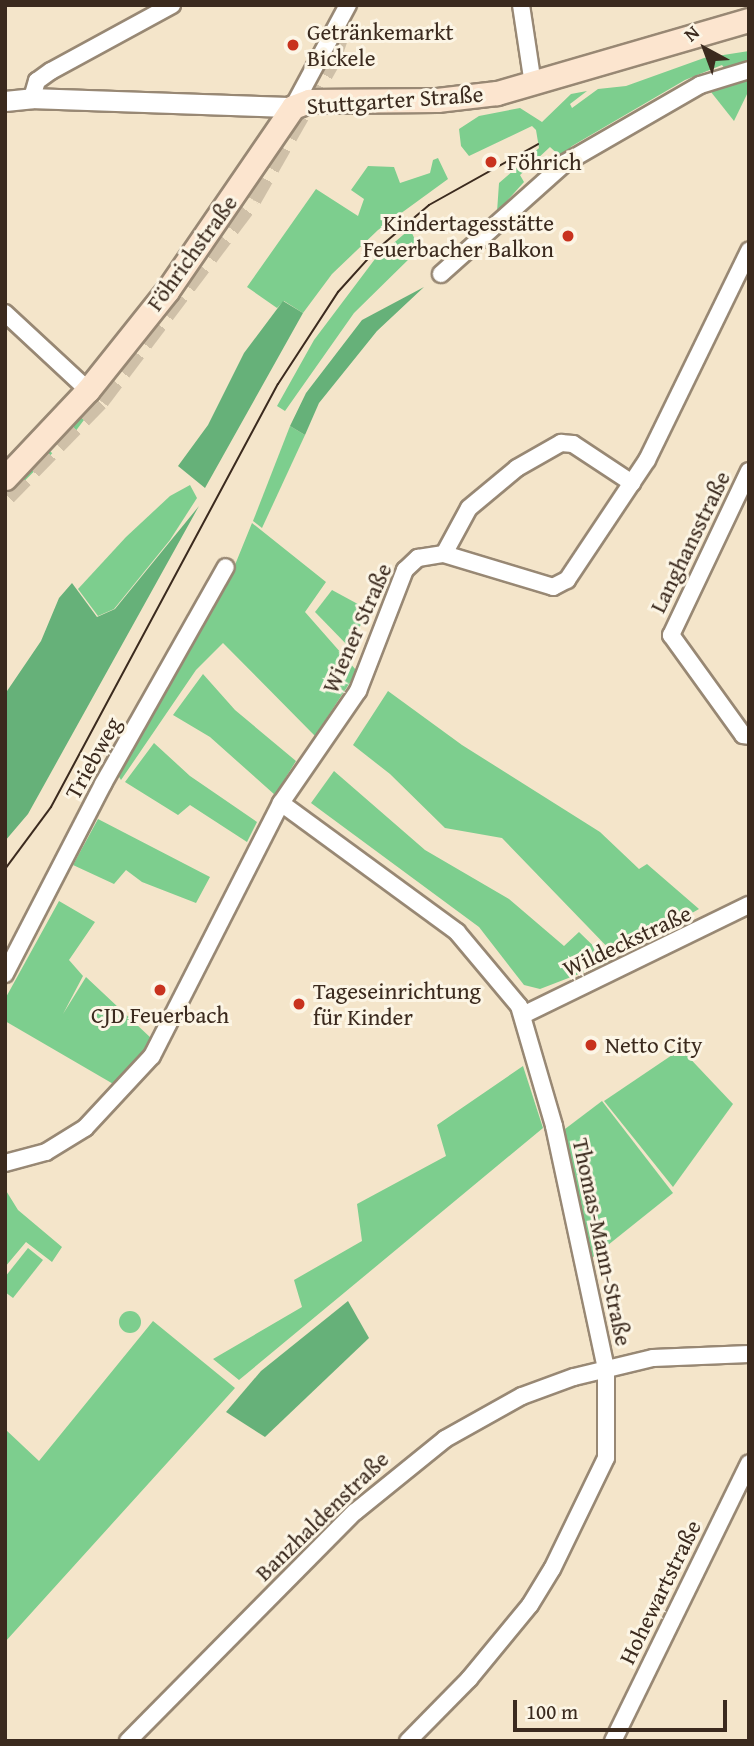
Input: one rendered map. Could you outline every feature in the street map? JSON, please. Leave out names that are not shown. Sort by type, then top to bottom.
[{"type":"main road","name":"Stuttgarter Straße","points":[[293,107],[309,101],[455,99],[533,84],[749,20]]},
{"type":"main road","name":"Föhrichstraße","points":[[5,478],[88,390],[206,239],[293,107]]},
{"type":"street","points":[[32,98],[37,82],[51,71],[172,5]]},
{"type":"street","name":"Föhrichstraße","points":[[293,107],[348,5]]},
{"type":"street","points":[[521,5],[533,84]]},
{"type":"street","points":[[441,274],[565,163],[701,85],[749,70]]},
{"type":"street","name":"Stuttgarter Straße","points":[[5,102],[32,98],[293,107]]},
{"type":"street","points":[[632,483],[573,444],[554,445],[517,468],[469,508],[444,554],[554,587],[561,585],[632,483],[749,251]]},
{"type":"street","points":[[5,313],[88,390]]},
{"type":"street","name":"Langhansstraße","points":[[746,736],[671,635],[749,471]]},
{"type":"street","name":"Wiener Straße","points":[[5,1163],[46,1152],[85,1128],[152,1056],[281,803],[358,691],[405,570],[418,558],[444,554]]},
{"type":"street","name":"Triebweg","points":[[5,974],[103,784],[226,568]]},
{"type":"street","name":"Thomas-Mann-Straße","points":[[281,803],[463,937],[523,1015],[554,1126],[606,1368],[606,1458],[558,1557],[530,1605],[478,1669],[408,1741]]},
{"type":"street","name":"Wildeckstraße","points":[[523,1015],[749,905]]},
{"type":"street","name":"Banzhaldenstraße","points":[[128,1741],[398,1473],[492,1411],[546,1386],[606,1368],[679,1355],[749,1354]]},
{"type":"street","name":"Hohewartstraße","points":[[613,1741],[745,1482],[749,1464]]},
{"type":"green space","points":[[749,51],[749,63],[725,69],[722,65],[685,80],[572,146],[561,157],[550,147],[520,175],[524,182],[497,212],[499,183],[539,148],[536,130],[532,126],[469,156],[461,146],[459,129],[479,116],[520,108],[542,122],[571,94],[587,91],[570,104],[572,108],[598,89],[626,86],[704,58]]},
{"type":"green space","points":[[749,80],[749,90],[734,121],[711,92]]},
{"type":"green space","points":[[438,158],[448,179],[378,230],[332,274],[303,313],[284,301],[277,308],[247,287],[316,189],[358,216],[364,199],[351,190],[368,166],[394,167],[400,183],[430,173],[433,160]]},
{"type":"green space","points":[[410,229],[418,246],[412,256],[354,313],[285,411],[277,406],[314,340],[375,259]]},
{"type":"green space","points":[[424,287],[377,331],[319,403],[305,435],[290,426],[306,393],[362,320]]},
{"type":"green space","points":[[283,301],[303,313],[205,488],[178,466],[208,425],[244,353]]},
{"type":"green space","points":[[92,401],[96,404],[62,449],[58,446]]},
{"type":"green space","points":[[290,426],[305,435],[262,528],[253,521]]},
{"type":"green space","points":[[48,449],[52,453],[12,494],[8,489]]},
{"type":"green space","points":[[190,485],[197,498],[170,540],[114,609],[98,616],[78,589],[126,537],[170,496]]},
{"type":"green space","points":[[199,506],[28,814],[5,841],[5,694],[41,641],[59,598],[72,583],[97,617],[115,609]]},
{"type":"green space","points":[[252,523],[326,582],[305,612],[356,670],[351,681],[315,736],[223,643],[196,670],[121,780],[116,772],[228,582]]},
{"type":"green space","points":[[332,590],[367,609],[351,649],[315,612]]},
{"type":"green space","points":[[203,674],[235,710],[296,761],[275,795],[210,737],[173,715]]},
{"type":"green space","points":[[388,691],[462,745],[600,832],[639,869],[647,864],[699,909],[616,956],[502,838],[445,828],[390,774],[353,745]]},
{"type":"green space","points":[[154,743],[190,776],[257,822],[247,842],[190,805],[178,815],[125,782]]},
{"type":"green space","points":[[334,771],[425,850],[509,899],[564,946],[579,932],[610,962],[540,989],[524,985],[479,927],[311,803]]},
{"type":"green space","points":[[98,819],[210,877],[196,903],[142,882],[126,870],[114,884],[73,865]]},
{"type":"green space","points":[[59,901],[95,922],[69,960],[83,976],[63,1014],[86,977],[152,1039],[115,1085],[5,1021],[5,999]]},
{"type":"green space","points":[[681,1049],[733,1104],[673,1187],[604,1101]]},
{"type":"green space","points":[[523,1066],[543,1128],[239,1380],[213,1359],[302,1307],[294,1280],[362,1241],[357,1204],[446,1156],[437,1125]]},
{"type":"green space","points":[[602,1101],[673,1193],[588,1261],[565,1129]]},
{"type":"green space","points":[[5,1189],[18,1210],[62,1247],[52,1262],[26,1242],[5,1267]]},
{"type":"green space","points":[[28,1248],[43,1260],[13,1298],[5,1292],[5,1277]]},
{"type":"green space","points":[[348,1301],[369,1338],[265,1437],[226,1412],[261,1371]]},
{"type":"green space","points":[[126,1311],[134,1311],[141,1318],[141,1326],[134,1333],[126,1333],[119,1326],[119,1318]]},
{"type":"green space","points":[[153,1321],[235,1388],[5,1642],[5,1429],[39,1461]]},
{"type":"tunnel","points":[[5,494],[98,399],[250,198],[328,61],[341,23]]},
{"type":"tram line","points":[[5,869],[51,807],[278,384],[338,292],[375,251],[429,205],[538,144]]},
{"type":"place","name":"Getränkemarkt Bickele","points":[[293,45]]},
{"type":"place","name":"Föhrich","points":[[491,162]]},
{"type":"place","name":"Kindertagesstätte Feuerbacher Balkon","points":[[568,236]]},
{"type":"place","name":"CJD Feuerbach","points":[[160,990]]},
{"type":"place","name":"Tageseinrichtung für Kinder","points":[[299,1004]]},
{"type":"place","name":"Netto City","points":[[591,1045]]}]
